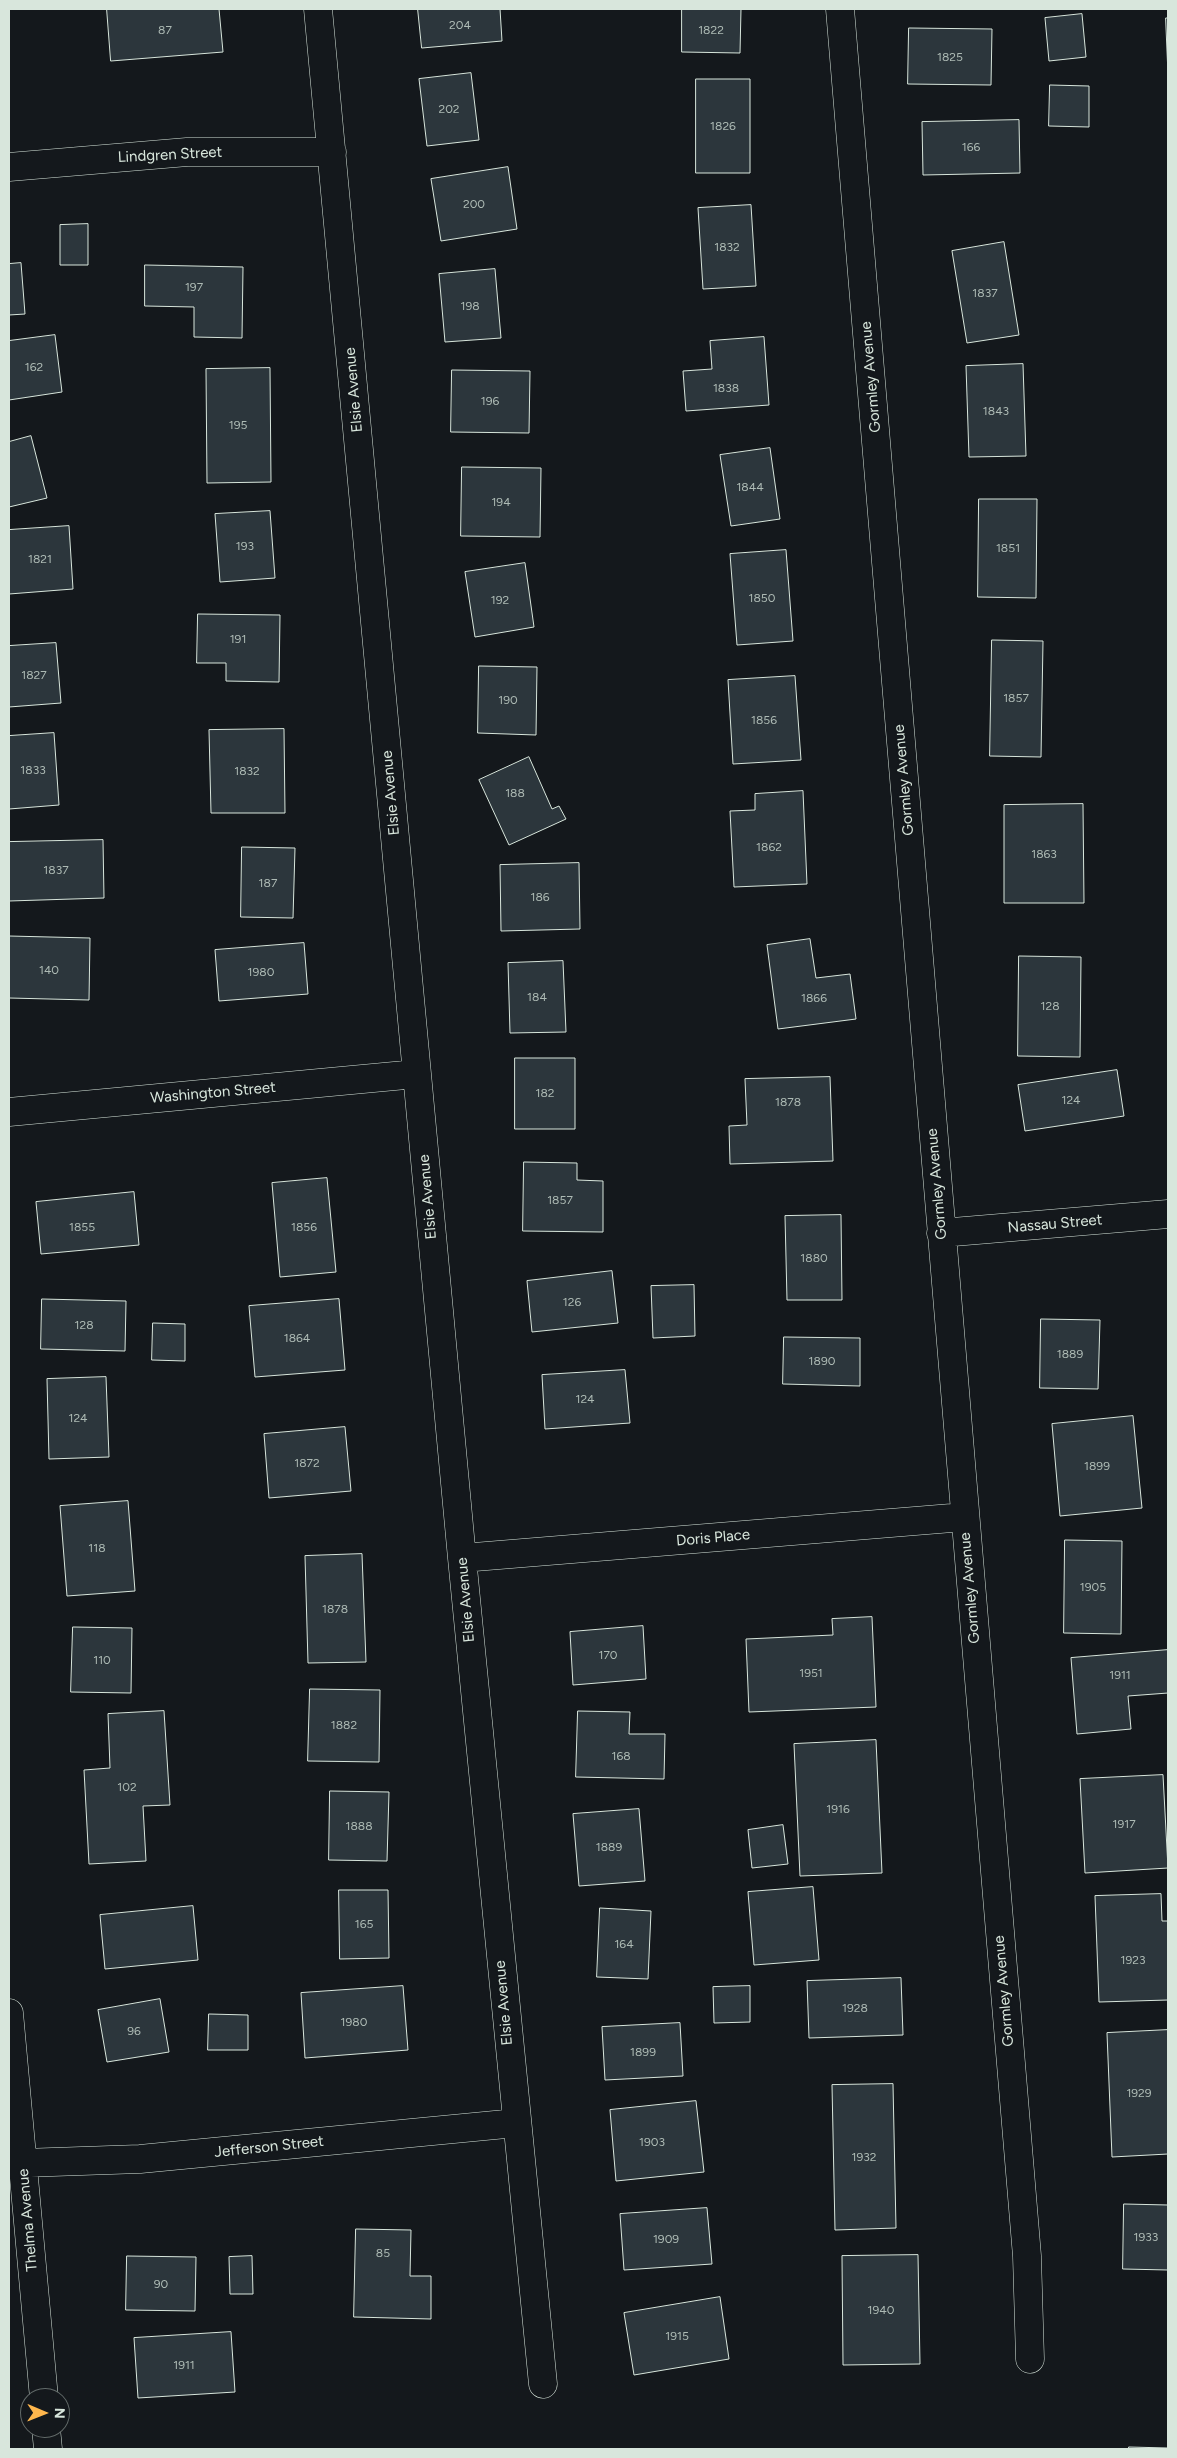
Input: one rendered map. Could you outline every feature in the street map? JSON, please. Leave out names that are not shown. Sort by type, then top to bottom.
[{"type":"street","name":"Elsie Avenue","points":[[318,9],[416,1074],[516,2123],[543,2384]]},
{"type":"street","name":"Gormley Avenue","points":[[840,9],[1027,2256],[1030,2360]]},
{"type":"street","name":"Lindgren Street","points":[[9,167],[187,152],[332,152]]},
{"type":"street","name":"Washington Street","points":[[9,1112],[416,1074]]},
{"type":"street","name":"Nassau Street","points":[[941,1233],[1168,1214]]},
{"type":"street","name":"Doris Place","points":[[462,1558],[964,1517]]},
{"type":"street","name":"Thelma Avenue","points":[[9,2012],[43,2388]]},
{"type":"street","name":"Jefferson Street","points":[[23,2163],[140,2159],[516,2123]]},
{"type":"building","points":[[107,9],[219,9],[223,52],[111,61]]},
{"type":"building","points":[[418,9],[500,9],[502,41],[422,48]]},
{"type":"building","points":[[682,9],[741,9],[740,53],[682,52]]},
{"type":"building","points":[[1082,14],[1086,57],[1049,61],[1045,18]]},
{"type":"building","points":[[1166,18],[1168,18],[1168,74]]},
{"type":"building","points":[[909,28],[992,29],[991,85],[908,84]]},
{"type":"building","points":[[471,73],[479,140],[427,146],[419,79]]},
{"type":"building","points":[[696,79],[750,79],[750,173],[696,173]]},
{"type":"building","points":[[1050,85],[1089,86],[1089,127],[1049,126]]},
{"type":"building","points":[[1019,120],[1020,173],[923,175],[922,122]]},
{"type":"building","points":[[508,167],[517,229],[441,241],[431,179]]},
{"type":"building","points":[[751,205],[756,286],[703,289],[698,208]]},
{"type":"building","points":[[88,224],[88,265],[60,265],[60,225]]},
{"type":"building","points":[[1004,242],[1019,335],[967,343],[952,251]]},
{"type":"building","points":[[21,263],[25,314],[9,315],[9,264]]},
{"type":"building","points":[[145,265],[243,267],[242,338],[194,337],[194,307],[145,306]]},
{"type":"building","points":[[495,269],[501,338],[445,342],[439,274]]},
{"type":"building","points":[[55,335],[62,392],[9,400],[9,341]]},
{"type":"building","points":[[764,337],[769,405],[686,411],[683,371],[712,369],[710,341]]},
{"type":"building","points":[[1023,364],[1026,456],[969,457],[966,366]]},
{"type":"building","points":[[270,368],[271,482],[207,483],[206,369]]},
{"type":"building","points":[[452,370],[530,371],[529,433],[451,432]]},
{"type":"building","points":[[31,436],[47,498],[9,507],[9,442]]},
{"type":"building","points":[[770,448],[780,519],[731,526],[720,455]]},
{"type":"building","points":[[462,467],[541,468],[540,537],[461,536]]},
{"type":"building","points":[[979,499],[1037,499],[1036,598],[978,597]]},
{"type":"building","points":[[270,511],[275,578],[220,582],[215,514]]},
{"type":"building","points":[[69,526],[73,589],[9,594],[9,530]]},
{"type":"building","points":[[786,550],[793,641],[737,645],[730,554]]},
{"type":"building","points":[[525,563],[534,627],[475,637],[465,572]]},
{"type":"building","points":[[198,614],[280,615],[279,682],[226,681],[226,663],[197,663]]},
{"type":"building","points":[[992,640],[1043,641],[1041,757],[990,756]]},
{"type":"building","points":[[56,643],[61,703],[9,707],[9,646]]},
{"type":"building","points":[[479,666],[537,667],[536,735],[478,733]]},
{"type":"building","points":[[795,676],[801,760],[733,764],[728,680]]},
{"type":"building","points":[[284,729],[285,813],[211,813],[209,730]]},
{"type":"building","points":[[54,733],[59,805],[9,809],[9,736]]},
{"type":"building","points":[[529,757],[552,809],[559,806],[566,819],[509,845],[479,780]]},
{"type":"building","points":[[803,791],[807,884],[734,887],[730,811],[755,810],[755,794]]},
{"type":"building","points":[[1083,804],[1084,903],[1004,903],[1004,805]]},
{"type":"building","points":[[103,840],[104,898],[9,901],[9,842]]},
{"type":"building","points":[[242,847],[295,848],[293,918],[241,917]]},
{"type":"building","points":[[579,863],[580,929],[501,931],[500,865]]},
{"type":"building","points":[[9,936],[90,938],[89,1000],[9,998]]},
{"type":"building","points":[[810,939],[816,978],[850,974],[856,1019],[778,1029],[767,945]]},
{"type":"building","points":[[304,943],[308,994],[219,1001],[215,950]]},
{"type":"building","points":[[1019,956],[1081,957],[1080,1057],[1018,1056]]},
{"type":"building","points":[[563,961],[566,1032],[510,1033],[508,963]]},
{"type":"building","points":[[515,1058],[575,1058],[575,1129],[515,1129]]},
{"type":"building","points":[[1117,1070],[1124,1116],[1025,1131],[1018,1085]]},
{"type":"building","points":[[830,1077],[833,1161],[730,1164],[729,1126],[747,1125],[745,1079]]},
{"type":"building","points":[[524,1162],[577,1163],[577,1180],[603,1181],[603,1232],[523,1231]]},
{"type":"building","points":[[327,1178],[336,1272],[280,1277],[272,1183]]},
{"type":"building","points":[[134,1192],[139,1245],[41,1254],[36,1202]]},
{"type":"building","points":[[841,1215],[842,1300],[787,1300],[785,1216]]},
{"type":"building","points":[[612,1271],[618,1323],[532,1332],[527,1281]]},
{"type":"building","points":[[694,1285],[695,1336],[653,1338],[651,1286]]},
{"type":"building","points":[[42,1299],[126,1301],[125,1351],[41,1349]]},
{"type":"building","points":[[339,1299],[345,1370],[255,1377],[249,1306]]},
{"type":"building","points":[[1041,1319],[1100,1320],[1098,1389],[1040,1388]]},
{"type":"building","points":[[153,1323],[185,1324],[185,1361],[152,1360]]},
{"type":"building","points":[[784,1337],[860,1338],[860,1386],[783,1384]]},
{"type":"building","points":[[625,1370],[630,1423],[545,1429],[542,1375]]},
{"type":"building","points":[[106,1377],[109,1457],[49,1459],[47,1379]]},
{"type":"building","points":[[1133,1416],[1142,1508],[1060,1516],[1052,1424]]},
{"type":"building","points":[[345,1427],[351,1491],[269,1498],[264,1434]]},
{"type":"building","points":[[128,1501],[135,1591],[67,1596],[60,1506]]},
{"type":"building","points":[[1065,1540],[1122,1541],[1121,1634],[1064,1633]]},
{"type":"building","points":[[362,1554],[366,1662],[308,1663],[305,1556]]},
{"type":"building","points":[[872,1617],[876,1707],[749,1712],[746,1639],[833,1635],[832,1619]]},
{"type":"building","points":[[643,1626],[646,1679],[573,1685],[570,1632]]},
{"type":"building","points":[[73,1627],[132,1628],[131,1693],[71,1692]]},
{"type":"building","points":[[1168,1650],[1168,1693],[1128,1696],[1131,1729],[1077,1734],[1071,1658]]},
{"type":"building","points":[[310,1689],[380,1690],[379,1762],[308,1761]]},
{"type":"building","points":[[164,1711],[170,1805],[143,1806],[146,1861],[89,1864],[84,1770],[110,1768],[108,1714]]},
{"type":"building","points":[[578,1711],[630,1712],[629,1734],[665,1734],[664,1779],[576,1777]]},
{"type":"building","points":[[876,1740],[882,1873],[800,1876],[794,1744]]},
{"type":"building","points":[[1163,1775],[1168,1868],[1085,1873],[1080,1779]]},
{"type":"building","points":[[330,1791],[389,1792],[387,1861],[329,1860]]},
{"type":"building","points":[[639,1809],[645,1881],[579,1886],[573,1814]]},
{"type":"building","points":[[783,1825],[788,1864],[752,1868],[748,1830]]},
{"type":"building","points":[[813,1887],[819,1960],[754,1965],[748,1892]]},
{"type":"building","points":[[339,1890],[388,1890],[389,1958],[340,1959]]},
{"type":"building","points":[[1161,1894],[1162,1921],[1168,1921],[1168,2000],[1099,2002],[1095,1896]]},
{"type":"building","points":[[193,1906],[198,1960],[105,1969],[100,1915]]},
{"type":"building","points":[[600,1908],[651,1911],[648,1979],[597,1977]]},
{"type":"building","points":[[901,1978],[903,2035],[809,2038],[807,1981]]},
{"type":"building","points":[[403,1986],[408,2050],[305,2058],[301,1993]]},
{"type":"building","points":[[750,1986],[750,2022],[714,2023],[713,1987]]},
{"type":"building","points":[[160,1999],[169,2052],[107,2062],[98,2010]]},
{"type":"building","points":[[209,2014],[248,2015],[248,2050],[208,2050]]},
{"type":"building","points":[[680,2023],[683,2076],[605,2080],[602,2027]]},
{"type":"building","points":[[1168,2030],[1168,2154],[1112,2157],[1107,2033]]},
{"type":"building","points":[[893,2084],[896,2228],[835,2230],[832,2085]]},
{"type":"building","points":[[696,2101],[704,2172],[616,2181],[610,2110]]},
{"type":"building","points":[[1124,2204],[1168,2205],[1168,2270],[1123,2269]]},
{"type":"building","points":[[707,2208],[712,2264],[624,2270],[620,2214]]},
{"type":"building","points":[[356,2229],[411,2230],[410,2276],[431,2276],[431,2319],[354,2317]]},
{"type":"building","points":[[918,2255],[920,2364],[843,2365],[842,2256]]},
{"type":"building","points":[[127,2256],[196,2257],[195,2311],[126,2310]]},
{"type":"building","points":[[252,2256],[253,2294],[230,2294],[229,2257]]},
{"type":"building","points":[[720,2297],[729,2359],[634,2375],[624,2313]]},
{"type":"building","points":[[231,2332],[235,2392],[138,2398],[134,2338]]},
{"type":"building","points":[[1129,2447],[1168,2448],[1168,2449],[1129,2449]]}]
